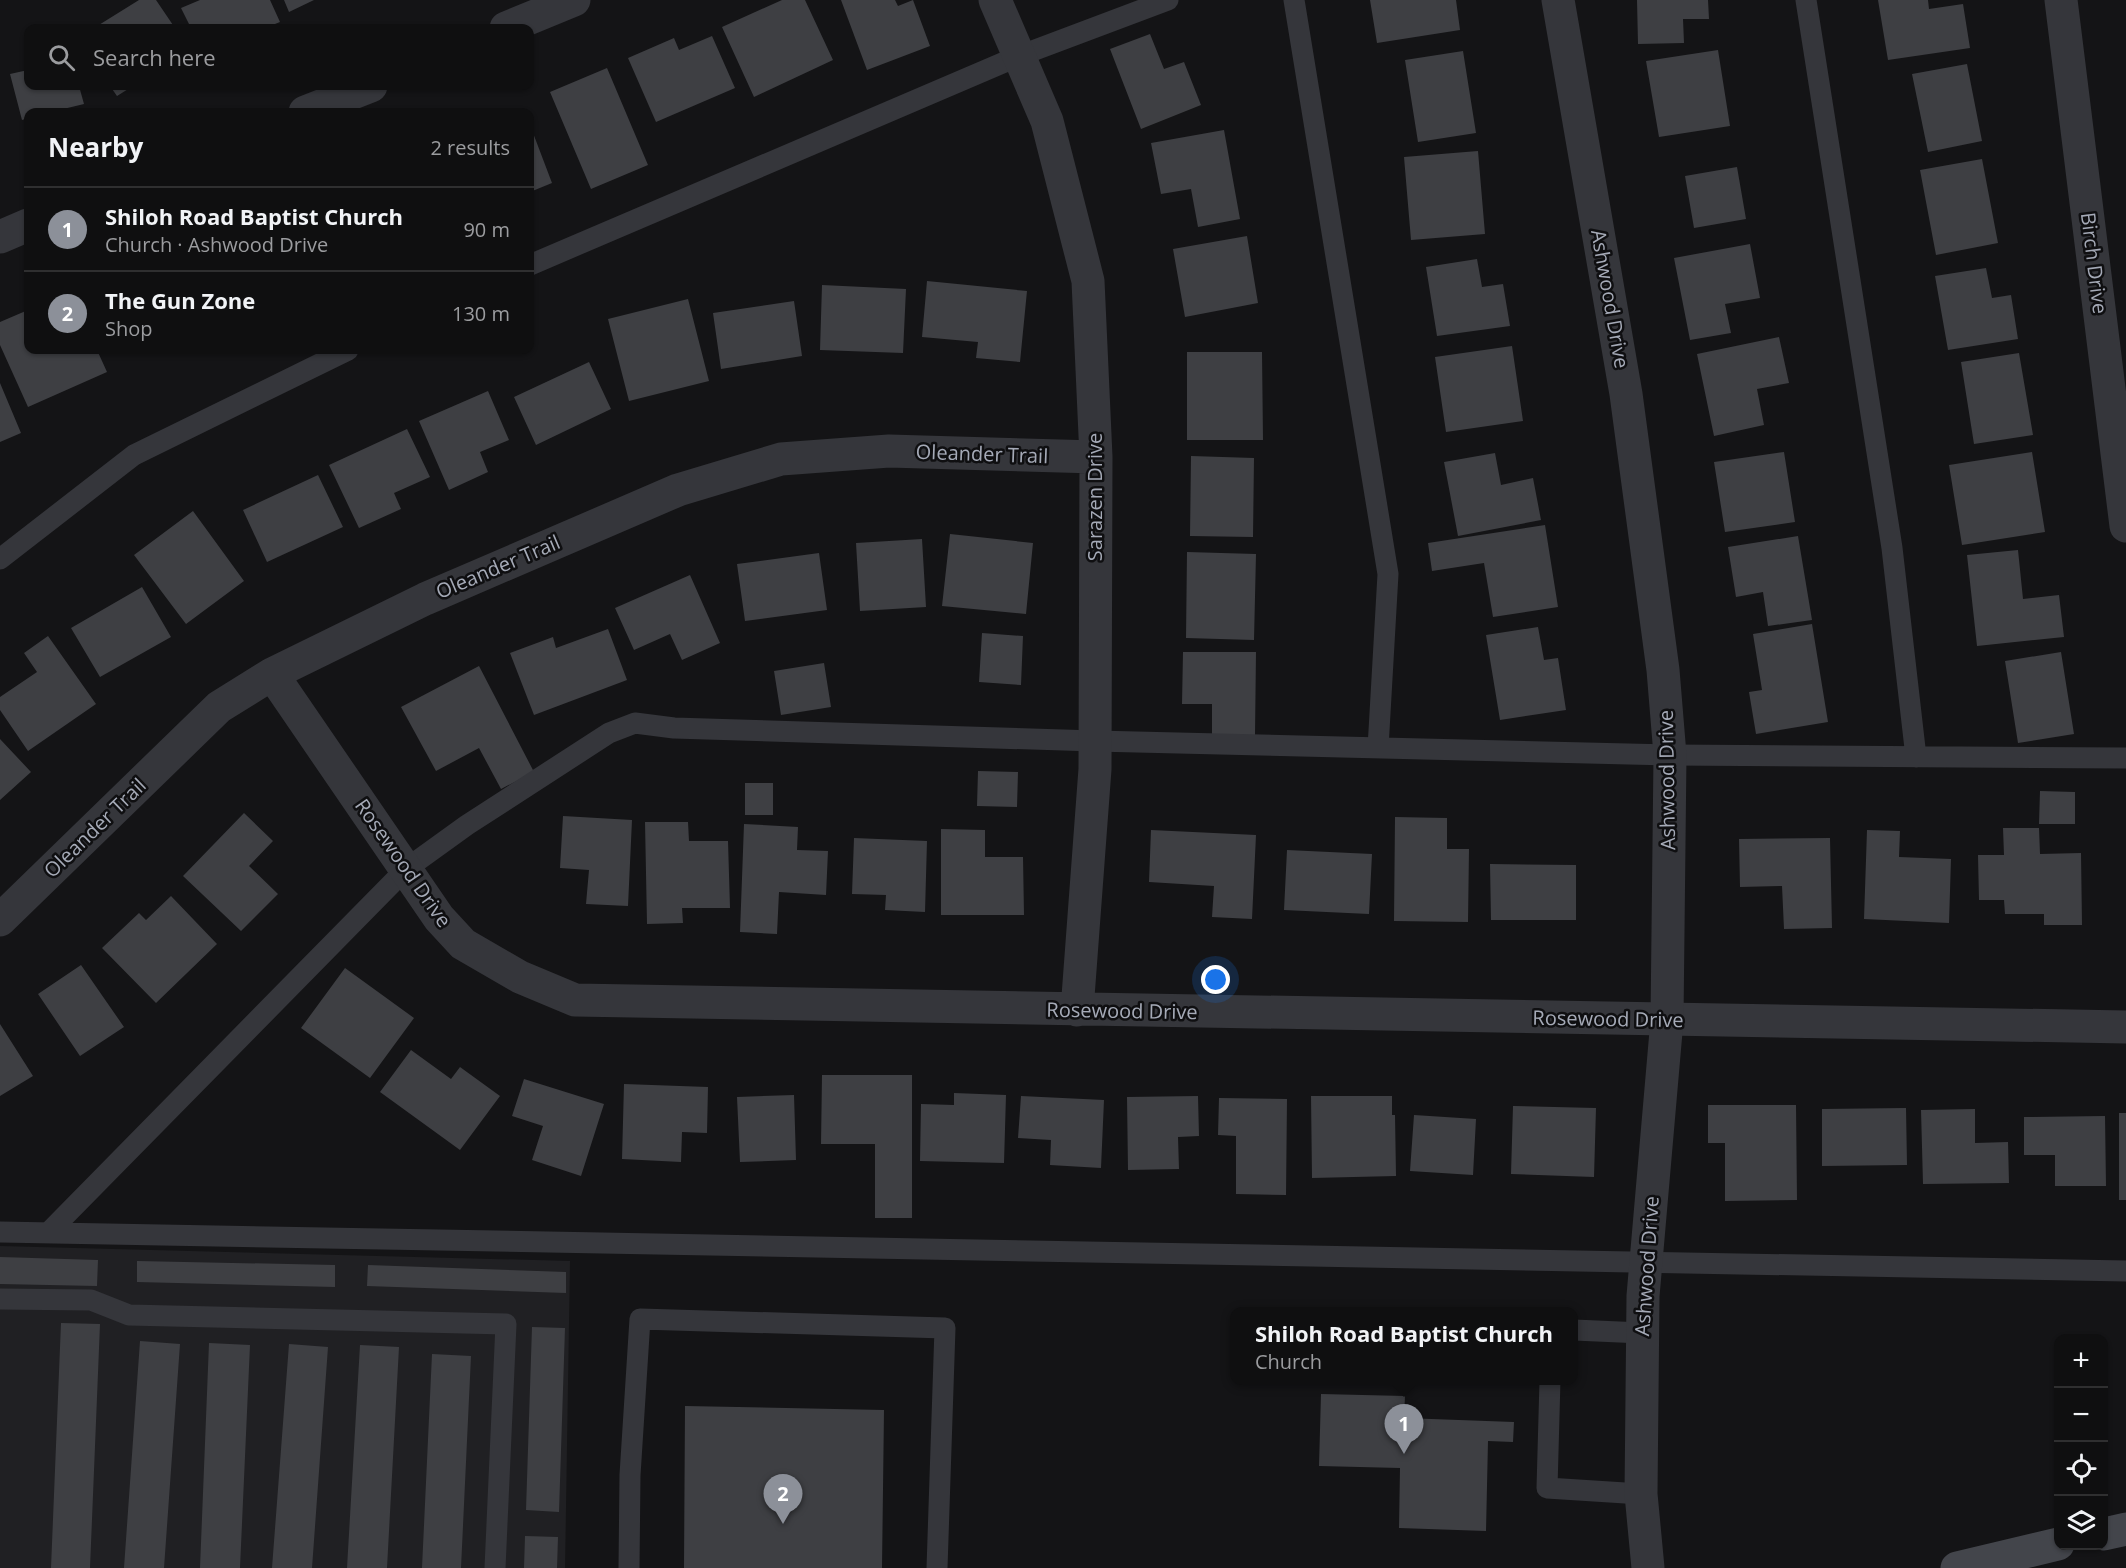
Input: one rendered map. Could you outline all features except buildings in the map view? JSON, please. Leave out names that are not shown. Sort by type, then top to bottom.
[{"type":"main road","points":[[2108,1533],[2126,1528]]},
{"type":"main road","points":[[1957,1568],[2054,1545]]},
{"type":"street","points":[[516,24],[574,0]]},
{"type":"street","name":"Sarazen Drive","points":[[995,0],[1047,121],[1088,281],[1096,457],[1095,769],[1077,1010]]},
{"type":"street","name":"Ashwood Drive","points":[[1558,0],[1626,394],[1664,670],[1670,755],[1667,1020],[1642,1333],[1641,1494],[1648,1568]]},
{"type":"street","name":"Birch Drive","points":[[2061,0],[2126,526]]},
{"type":"street","points":[[314,108],[361,90]]},
{"type":"street","points":[[0,237],[24,227]]},
{"type":"street","name":"Oleander Trail","points":[[0,920],[219,707],[272,674],[425,599],[678,490],[781,459],[889,451],[1096,457]]},
{"type":"street","name":"Rosewood Drive","points":[[272,674],[439,918],[463,944],[520,976],[575,1000],[2126,1028]]},
{"type":"lane","points":[[534,263],[1019,56],[1168,0]]},
{"type":"lane","points":[[1294,0],[1388,574],[1378,748]]},
{"type":"lane","points":[[1806,0],[1892,548],[1916,757]]},
{"type":"lane","points":[[0,559],[134,455],[340,354]]},
{"type":"lane","points":[[48,1233],[406,869],[466,825],[609,733],[635,723],[674,728],[1670,755],[2126,758]]},
{"type":"lane","points":[[0,1232],[2126,1271]]},
{"type":"lane","points":[[0,1299],[91,1300],[129,1315],[506,1324],[495,1568]]},
{"type":"lane","points":[[629,1568],[630,1475],[640,1319],[945,1328],[937,1568]]},
{"type":"lane","points":[[1578,1330],[1642,1333]]},
{"type":"lane","points":[[1550,1385],[1547,1488],[1641,1494]]},
{"type":"shaded area","points":[[0,1246],[570,1261],[565,1568],[0,1568]]},
{"type":"place","name":"Shiloh Road Baptist Church","points":[[1404,1454]]},
{"type":"place","name":"The Gun Zone","points":[[783,1524]]}]
